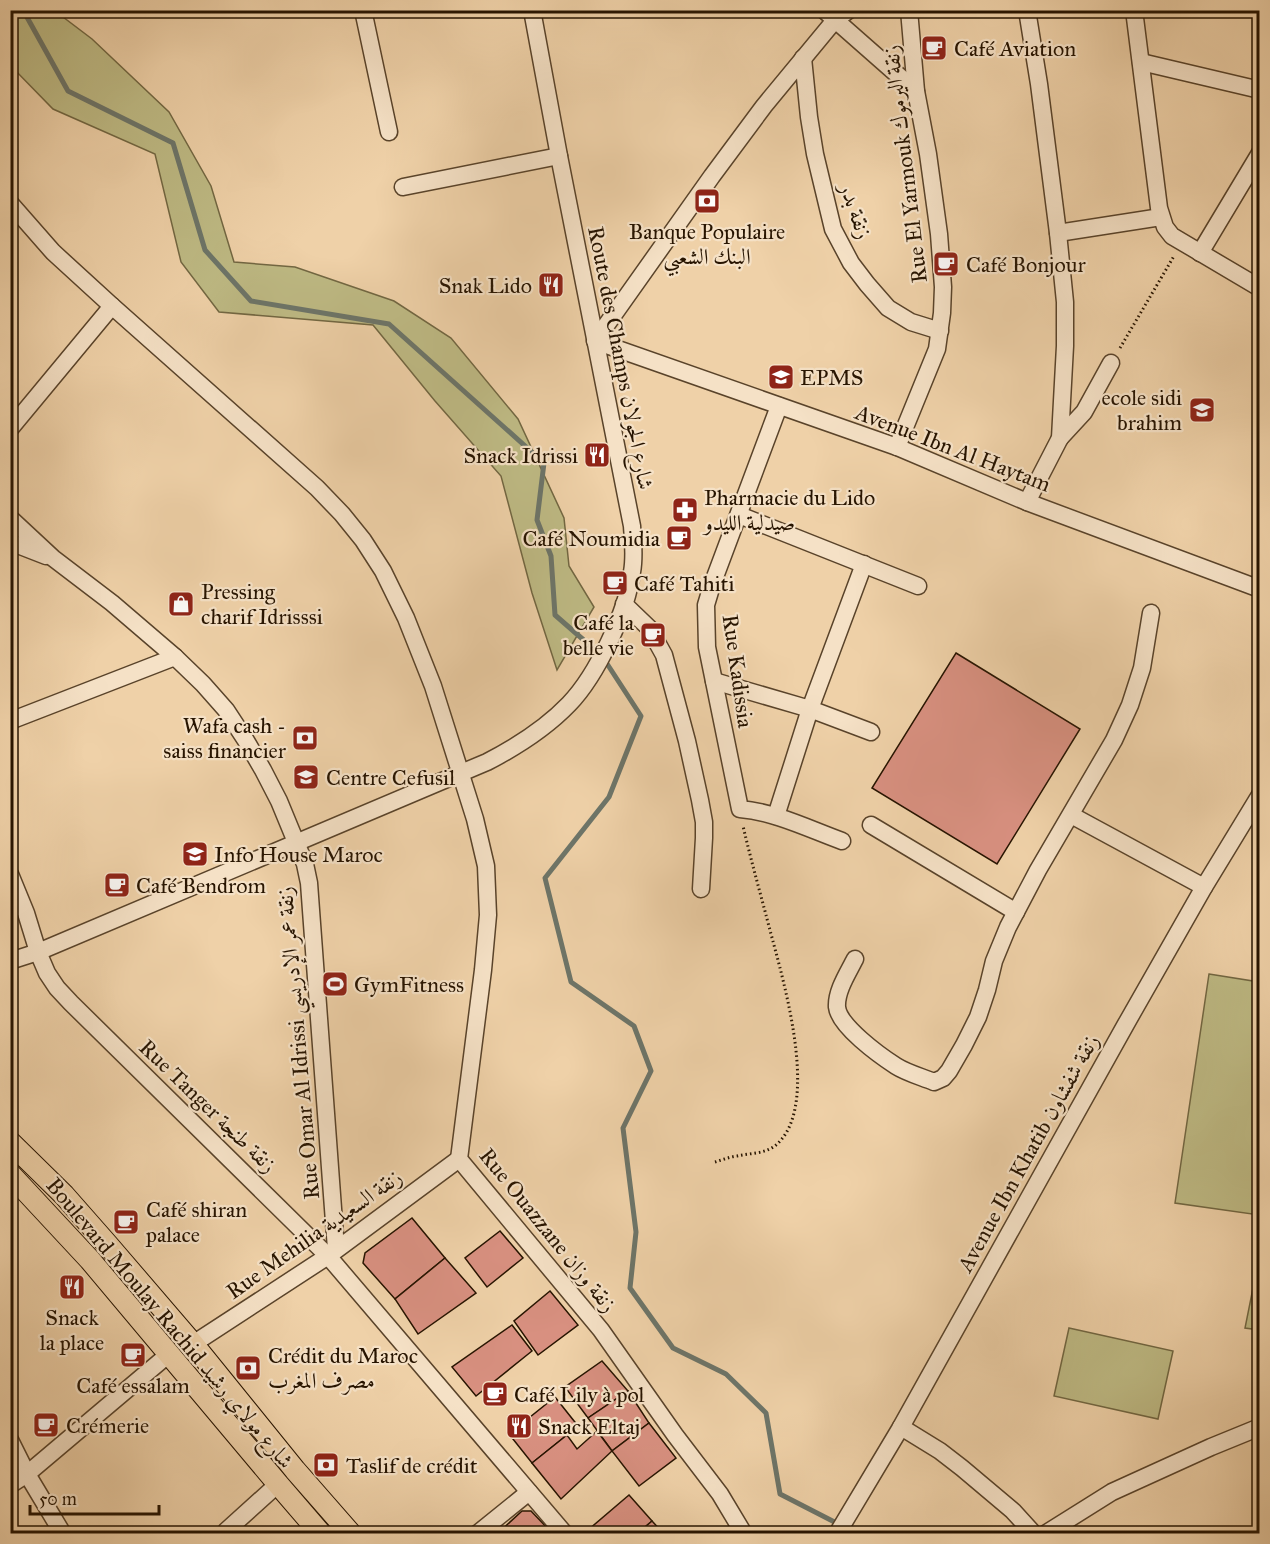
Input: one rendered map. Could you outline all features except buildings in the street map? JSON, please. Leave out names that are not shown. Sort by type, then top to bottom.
[{"type":"main road","name":"Boulevard Moulay Rachid شارع مولاي رشيد","points":[[10,1142],[64,1195],[193,1344],[295,1470],[351,1533]]},
{"type":"main road","name":"Boulevard Moulay Rachid شارع مولاي رشيد","points":[[10,1174],[90,1260],[321,1533]]},
{"type":"street","points":[[363,10],[389,132]]},
{"type":"street","name":"Route des Champs شارع الجولان","points":[[10,962],[487,762],[515,748],[538,732],[571,702],[603,653],[621,611],[632,572],[634,550],[632,526],[558,156],[532,10]]},
{"type":"street","points":[[595,341],[712,176],[803,58],[829,15],[849,10]]},
{"type":"street","name":"Rue El Yarmouk زنقة اليرموك","points":[[897,447],[937,349],[943,287],[939,234],[928,154],[916,91],[909,10]]},
{"type":"street","points":[[1027,10],[1039,84],[1065,302],[1060,438]]},
{"type":"street","points":[[1134,10],[1161,217],[1165,227],[1172,236],[1260,288]]},
{"type":"street","points":[[829,15],[916,91]]},
{"type":"street","name":"زنقة بدر","points":[[803,58],[812,135],[833,229],[851,263],[888,308],[911,322],[940,331]]},
{"type":"street","points":[[1141,62],[1260,90]]},
{"type":"street","points":[[1200,253],[1260,153]]},
{"type":"street","points":[[403,187],[558,156]]},
{"type":"street","name":"Rue Ouazzane زنقة وزان","points":[[10,203],[53,252],[317,488],[363,540],[383,571],[406,618],[433,686],[475,819],[486,866],[488,915],[483,970],[459,1159],[601,1330],[720,1494],[744,1533]]},
{"type":"street","points":[[1058,233],[1161,217]]},
{"type":"street","points":[[10,429],[112,306]]},
{"type":"street","name":"Avenue Ibn Al Haytam","points":[[595,341],[897,447],[1027,502],[1260,590]]},
{"type":"street","points":[[1027,502],[1060,438],[1084,412],[1111,363]]},
{"type":"street","name":"Rue Kadissia","points":[[740,809],[707,647],[706,605],[779,406]]},
{"type":"street","points":[[739,515],[918,586]]},
{"type":"street","name":"Rue Omar Al Idrissi زنقة عمر الإدريسي","points":[[10,518],[53,558],[112,603],[203,684],[226,710],[274,791],[305,864],[309,883],[332,1252]]},
{"type":"street","points":[[10,542],[53,558]]},
{"type":"street","points":[[776,816],[810,709],[864,564]]},
{"type":"street","points":[[621,611],[649,628],[664,655],[685,730],[704,822],[700,889]]},
{"type":"street","points":[[855,959],[843,982],[837,1006],[840,1018],[850,1031],[897,1067],[934,1082],[942,1078],[949,1071],[978,1017],[994,961],[1016,912],[1114,740],[1130,705],[1142,668],[1151,613]]},
{"type":"street","points":[[10,721],[175,657]]},
{"type":"street","points":[[714,681],[810,709],[871,732]]},
{"type":"street","name":"Avenue Ibn Khatib زنقة شفشاون","points":[[837,1533],[901,1427],[1204,887],[1260,795]]},
{"type":"street","points":[[740,809],[776,816],[842,841]]},
{"type":"street","points":[[1071,815],[1204,887]]},
{"type":"street","points":[[871,825],[1016,912]]},
{"type":"street","name":"Rue Tanger زنقة طنجة","points":[[10,874],[26,913],[38,952],[47,973],[57,988],[71,1004],[332,1252],[565,1533]]},
{"type":"street","name":"Rue Mehilia زنقة السعيدية","points":[[193,1344],[332,1252],[459,1159]]},
{"type":"street","points":[[10,1485],[168,1354]]},
{"type":"street","points":[[901,1427],[940,1451],[962,1468],[1013,1511],[1034,1533]]},
{"type":"street","points":[[1045,1533],[1112,1492],[1260,1427]]},
{"type":"street","points":[[10,1440],[63,1533]]},
{"type":"street","points":[[226,1531],[278,1484]]},
{"type":"street","points":[[477,1533],[529,1492]]},
{"type":"path","points":[[1111,363],[1182,242]]},
{"type":"path","points":[[715,1162],[737,1155],[758,1153],[774,1146],[785,1135],[792,1119],[797,1097],[798,1067],[790,1010],[740,809]]},
{"type":"shaded area","points":[[11,10],[55,11],[92,39],[169,112],[211,186],[234,262],[295,267],[394,301],[451,338],[518,419],[564,518],[569,566],[594,607],[557,670],[532,593],[501,476],[435,401],[373,325],[219,312],[181,262],[155,154],[53,109],[11,66]]},
{"type":"shaded area","points":[[1209,974],[1259,982],[1259,1215],[1175,1203]]},
{"type":"shaded area","points":[[1256,1273],[1259,1273],[1259,1330],[1245,1328]]},
{"type":"shaded area","points":[[1069,1328],[1173,1351],[1158,1419],[1054,1396]]},
{"type":"waterway","points":[[23,10],[68,91],[173,143],[205,250],[251,301],[389,324],[544,463],[537,520],[551,556],[555,615],[602,656],[641,716],[609,797],[545,878],[571,982],[634,1026],[651,1071],[623,1128],[636,1232],[630,1288],[673,1348],[726,1374],[766,1413],[780,1494],[852,1531],[853,1534]]},
{"type":"place","name":"Café Aviation","points":[[934,48]]},
{"type":"place","name":"Banque Populaire البنك الشعبي","points":[[707,201]]},
{"type":"place","name":"Café Bonjour","points":[[946,264]]},
{"type":"place","name":"Snak Lido","points":[[551,285]]},
{"type":"place","name":"EPMS","points":[[781,377]]},
{"type":"place","name":"ecole sidi brahim","points":[[1202,410]]},
{"type":"place","name":"Snack Idrissi","points":[[597,455]]},
{"type":"place","name":"Pharmacie du Lido صيدلية الليدو","points":[[685,510]]},
{"type":"place","name":"Café Noumidia","points":[[679,538]]},
{"type":"place","name":"Café Tahiti","points":[[615,583]]},
{"type":"place","name":"Pressing charif Idrisssi","points":[[181,604]]},
{"type":"place","name":"Café la belle vie","points":[[653,635]]},
{"type":"place","name":"Wafa cash - saiss financier","points":[[305,738]]},
{"type":"place","name":"Centre Cefusil","points":[[306,777]]},
{"type":"place","name":"Info House Maroc","points":[[195,854]]},
{"type":"place","name":"Café Bendrom","points":[[117,885]]},
{"type":"place","name":"GymFitness","points":[[335,984]]},
{"type":"place","name":"Café shiran palace","points":[[126,1222]]},
{"type":"place","name":"Snack la place","points":[[72,1287]]},
{"type":"place","name":"Café essalam","points":[[133,1355]]},
{"type":"place","name":"Crédit du Maroc مصرف المغرب","points":[[248,1368]]},
{"type":"place","name":"Café Lily à pol","points":[[495,1394]]},
{"type":"place","name":"Crémerie","points":[[46,1425]]},
{"type":"place","name":"Snack Eltaj","points":[[519,1426]]},
{"type":"place","name":"Taslif de crédit","points":[[326,1465]]}]
